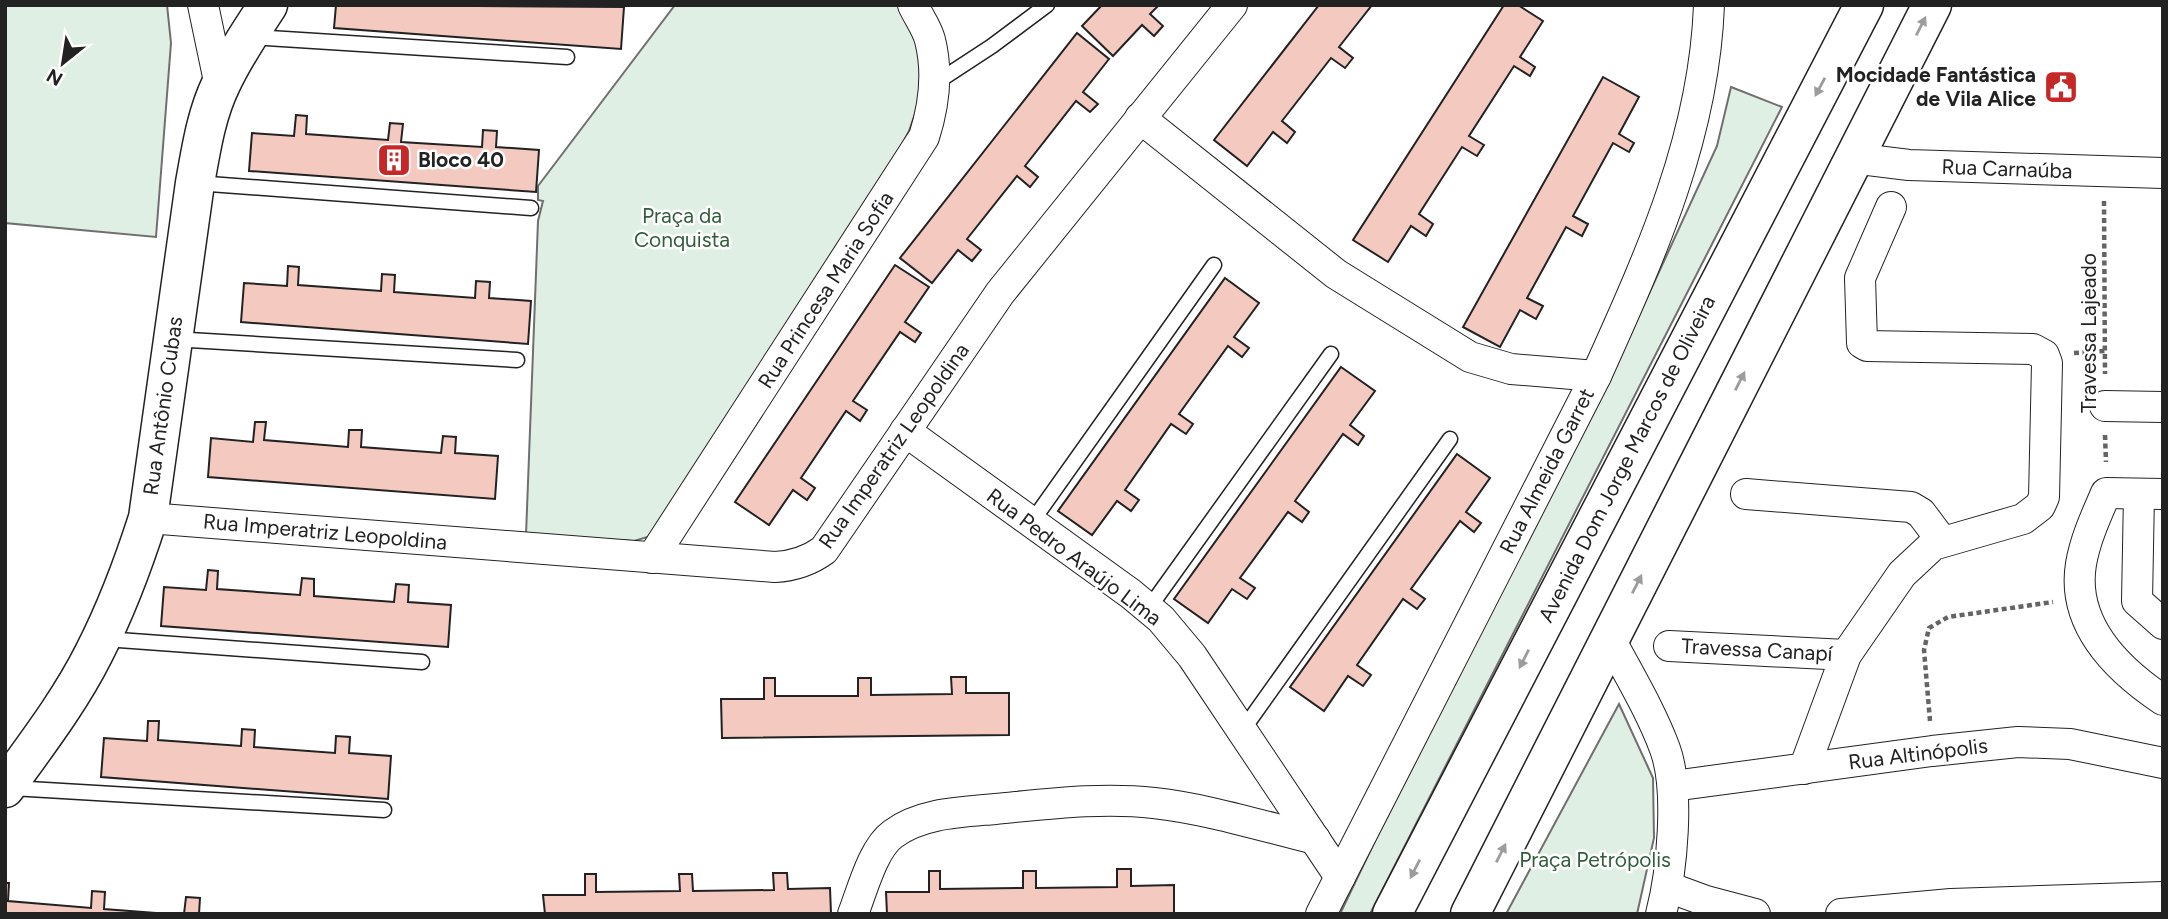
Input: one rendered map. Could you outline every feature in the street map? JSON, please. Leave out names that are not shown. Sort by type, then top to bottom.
[{"type":"main road","name":"Rua Antônio Cubas","points":[[6,788],[62,707],[100,639],[134,562],[148,518],[172,339],[205,129],[220,86],[247,36],[268,5]]},
{"type":"main road","name":"Avenida Dom Jorge Marcos de Oliveira","points":[[1392,914],[1864,5]]},
{"type":"main road","points":[[1470,914],[1932,5]]},
{"type":"street","points":[[203,5],[220,86]]},
{"type":"street","name":"Rua Princesa Maria Sofia","points":[[652,558],[924,137],[931,117],[934,84],[929,38],[913,5]]},
{"type":"street","name":"Rua Imperatriz Leopoldina","points":[[148,518],[775,567],[813,558],[824,550],[1000,293],[1233,5]]},
{"type":"street","name":"Rua Almeida Garret","points":[[1321,914],[1596,376],[1668,209],[1697,107],[1709,5]]},
{"type":"street","points":[[1140,118],[1336,274],[1470,357],[1511,369],[1596,376]]},
{"type":"street","name":"Rua Carnaúba","points":[[1852,158],[1909,165],[2163,173]]},
{"type":"street","points":[[1804,769],[1846,655],[1902,574],[1926,551],[1942,541],[2013,522],[2032,514],[2040,506],[2045,486],[2047,363],[2043,355],[2033,349],[1867,346],[1862,343],[1860,278],[1891,207]]},
{"type":"street","points":[[2105,406],[2163,407]]},
{"type":"street","name":"Rua Pedro Araújo Lima","points":[[905,431],[1149,608],[1192,656],[1340,877]]},
{"type":"street","points":[[2163,624],[2137,601],[2151,494],[2106,493],[2081,563],[2079,579],[2082,598],[2094,633],[2111,658],[2136,682],[2163,700]]},
{"type":"street","points":[[1746,495],[1911,507],[1921,513],[1942,541]]},
{"type":"street","points":[[1610,639],[1666,751],[1673,786],[1664,900],[1706,901],[1755,914]]},
{"type":"street","name":"Travessa Canapí","points":[[1669,646],[1846,655]]},
{"type":"street","name":"Rua Altinópolis","points":[[1673,786],[1932,751],[2018,743],[2070,744],[2163,763]]},
{"type":"street","points":[[853,914],[878,850],[891,835],[909,824],[954,812],[1079,801],[1137,802],[1200,811],[1315,839]]},
{"type":"street","points":[[1841,914],[2163,897]]},
{"type":"lane","points":[[934,84],[1047,5]]},
{"type":"lane","points":[[247,36],[566,57]]},
{"type":"lane","points":[[195,183],[531,208]]},
{"type":"lane","points":[[1031,523],[1214,265]]},
{"type":"lane","points":[[172,339],[517,360]]},
{"type":"lane","points":[[1149,608],[1331,354]]},
{"type":"lane","points":[[1242,731],[1450,439]]},
{"type":"lane","points":[[100,639],[422,662]]},
{"type":"lane","points":[[6,788],[384,810]]},
{"type":"path","name":"Travessa Lajeado","points":[[2104,172],[2106,493]]},
{"type":"path","points":[[1932,751],[1924,650],[1929,628],[1948,617],[2082,598]]},
{"type":"green space","points":[[5,5],[167,5],[171,43],[156,237],[5,223]]},
{"type":"green space","name":"Praça da Conquista","points":[[675,5],[900,5],[919,43],[918,105],[895,158],[651,536],[634,541],[526,535],[538,221],[543,201],[538,200],[538,186]]},
{"type":"green space","points":[[1731,87],[1782,107],[1370,914],[1340,914],[1612,374],[1717,146]]},
{"type":"green space","name":"Praça Petrópolis","points":[[1619,704],[1653,778],[1654,838],[1637,914],[1506,914]]},
{"type":"building","points":[[336,5],[624,7],[621,49],[334,28]]},
{"type":"building","points":[[1102,5],[1159,5],[1150,14],[1163,26],[1154,36],[1142,25],[1113,56],[1082,26]]},
{"type":"building","points":[[1319,5],[1372,5],[1339,47],[1353,58],[1345,68],[1331,58],[1282,121],[1295,132],[1287,143],[1273,132],[1247,166],[1214,140]]},
{"type":"building","points":[[1504,5],[1518,5],[1543,21],[1520,57],[1535,67],[1530,76],[1514,66],[1469,136],[1484,145],[1477,156],[1462,147],[1419,214],[1433,224],[1426,236],[1411,226],[1388,262],[1353,240]]},
{"type":"building","points":[[1077,33],[1109,59],[1083,92],[1098,104],[1090,112],[1076,101],[1025,166],[1038,177],[1030,187],[1017,176],[967,239],[981,250],[972,261],[958,250],[932,283],[900,258]]},
{"type":"building","points":[[1603,77],[1639,97],[1619,134],[1634,143],[1629,152],[1613,143],[1573,216],[1588,224],[1582,236],[1566,227],[1527,298],[1543,306],[1536,319],[1520,310],[1500,347],[1463,327]]},
{"type":"building","name":"Bloco 40","points":[[296,115],[307,116],[306,134],[388,140],[390,123],[403,124],[401,142],[482,147],[483,130],[497,131],[496,147],[539,150],[536,192],[249,171],[252,133],[294,136]]},
{"type":"building","points":[[895,265],[929,287],[905,322],[921,333],[915,342],[900,332],[853,401],[867,410],[860,421],[846,411],[801,478],[815,488],[807,500],[793,490],[769,525],[735,502]]},
{"type":"building","points":[[288,266],[299,267],[298,285],[381,291],[382,274],[395,275],[394,292],[475,298],[476,281],[490,282],[489,298],[531,301],[528,344],[241,322],[244,283],[287,286]]},
{"type":"building","points":[[1225,278],[1259,303],[1234,337],[1249,348],[1242,357],[1228,346],[1179,414],[1193,424],[1186,434],[1171,424],[1125,490],[1139,500],[1131,511],[1117,501],[1092,535],[1058,511]]},
{"type":"building","points":[[1341,367],[1375,391],[1350,425],[1364,436],[1358,445],[1343,434],[1295,501],[1309,512],[1302,522],[1288,512],[1240,578],[1255,588],[1247,599],[1232,589],[1208,623],[1174,599]]},
{"type":"building","points":[[255,422],[266,422],[264,440],[348,447],[349,430],[362,430],[361,447],[441,453],[443,436],[456,437],[455,453],[498,456],[495,499],[208,477],[211,438],[253,442]]},
{"type":"building","points":[[1457,454],[1490,478],[1466,512],[1481,523],[1474,532],[1460,521],[1411,589],[1425,599],[1417,609],[1403,599],[1357,665],[1371,675],[1363,686],[1348,676],[1324,711],[1290,687]]},
{"type":"building","points":[[208,570],[218,571],[217,589],[300,595],[302,578],[314,579],[314,596],[394,602],[396,584],[409,585],[408,602],[451,605],[448,647],[161,626],[164,587],[206,590]]},
{"type":"building","points":[[951,677],[966,677],[966,693],[1009,693],[1009,735],[722,738],[721,699],[764,699],[764,678],[775,678],[775,696],[858,696],[858,678],[871,678],[871,695],[952,694]]},
{"type":"building","points":[[148,721],[159,721],[158,740],[241,746],[242,729],[255,730],[254,747],[335,753],[336,736],[350,737],[349,753],[391,756],[388,799],[101,777],[104,738],[147,741]]},
{"type":"building","points":[[1117,869],[1131,869],[1131,886],[1174,885],[1174,914],[887,914],[886,892],[929,892],[929,871],[940,871],[940,889],[1023,888],[1023,871],[1036,871],[1036,888],[1117,887]]},
{"type":"building","points":[[773,873],[787,873],[788,889],[830,888],[831,914],[545,914],[543,895],[585,895],[585,874],[596,874],[596,892],[680,891],[679,874],[692,874],[693,891],[774,890]]},
{"type":"building","points":[[5,883],[9,883],[8,901],[91,908],[92,891],[105,892],[104,909],[169,914],[5,914]]},
{"type":"building","points":[[186,897],[200,898],[199,914],[184,914]]},
{"type":"place","name":"Mocidade Fantástica de Vila Alice","points":[[2061,87]]},
{"type":"place","name":"Bloco 40","points":[[394,160]]}]
